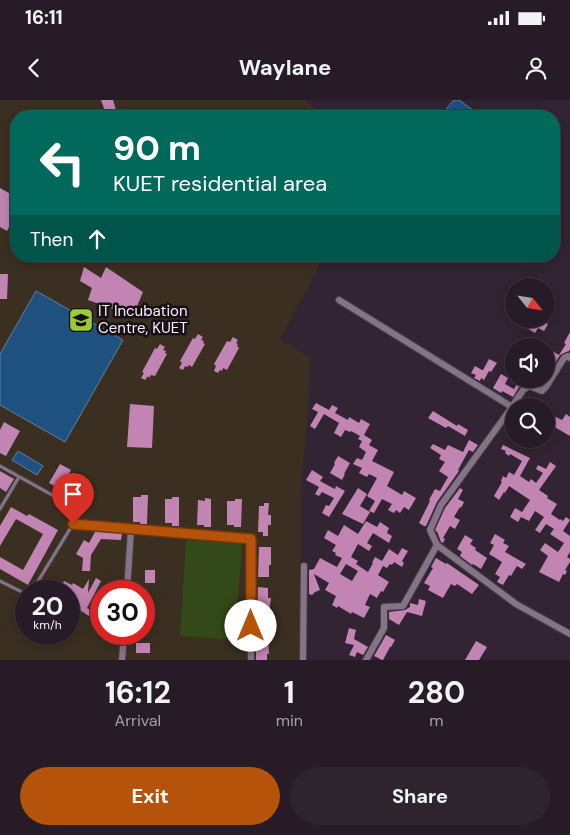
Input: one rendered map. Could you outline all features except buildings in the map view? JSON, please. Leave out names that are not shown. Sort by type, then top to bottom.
[{"type":"street","points":[[339,300],[505,403]]},
{"type":"street","points":[[518,398],[523,390],[529,386],[542,391],[564,358],[568,356],[570,358]]},
{"type":"street","points":[[505,417],[441,506],[430,530],[437,545],[516,604],[570,634]]},
{"type":"street","points":[[73,524],[251,539],[251,660]]},
{"type":"street","points":[[128,580],[131,529]]},
{"type":"street","points":[[366,660],[384,628],[384,606],[403,606],[437,545]]},
{"type":"street","points":[[303,660],[304,566]]},
{"type":"street","points":[[122,660],[123,645]]},
{"type":"lane","points":[[0,466],[81,511],[39,580]]},
{"type":"lane","points":[[0,509],[19,477]]},
{"type":"lane","points":[[0,581],[15,588]]},
{"type":"shaded area","points":[[0,100],[305,100],[316,110],[10,110],[10,262],[321,262],[280,340],[310,357],[308,415],[301,487],[300,660],[0,660]]},
{"type":"green space","points":[[186,540],[242,544],[235,640],[180,636]]},
{"type":"water","points":[[454,100],[459,100],[473,110],[445,110]]},
{"type":"water","points":[[36,291],[123,340],[65,442],[0,405],[0,354]]},
{"type":"water","points":[[18,451],[43,466],[37,475],[12,460]]},
{"type":"place","name":"IT Incubation Centre, KUET","points":[[81,320]]},
{"type":"route","points":[[73,524],[251,539],[251,626]]}]
